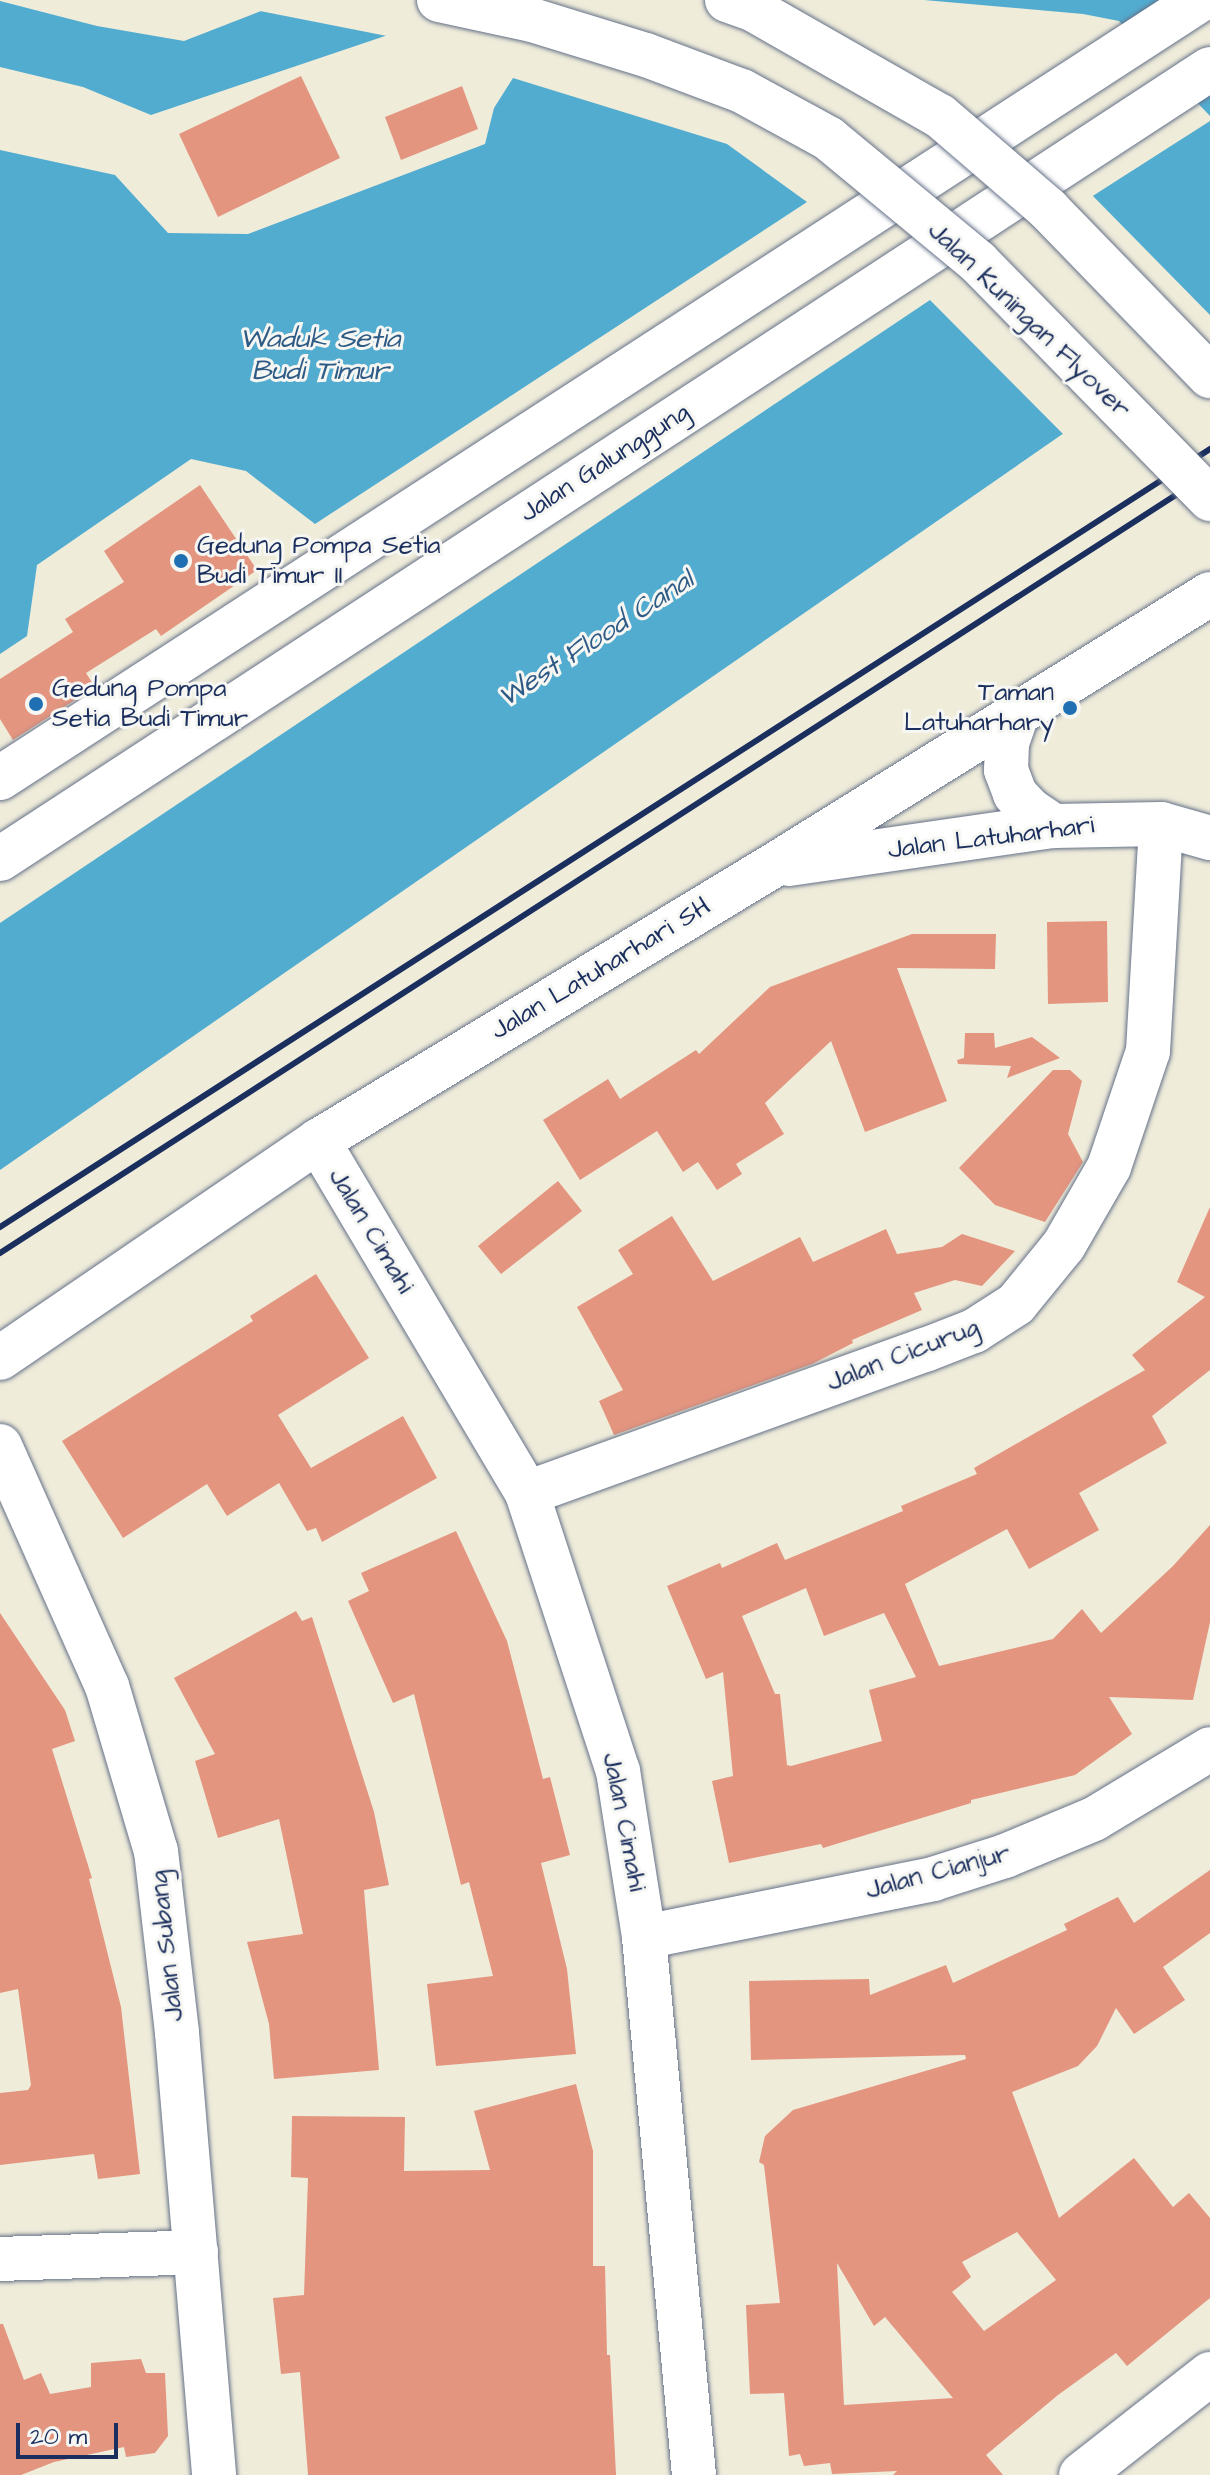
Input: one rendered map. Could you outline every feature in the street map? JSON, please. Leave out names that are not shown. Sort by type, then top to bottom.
[{"type":"street","name":"Jalan Kuningan Flyover","points":[[439,0],[532,20],[646,55],[742,91],[828,138],[978,262],[1210,499]]},
{"type":"street","points":[[727,0],[754,10],[940,116],[1048,209],[1210,376]]},
{"type":"street","points":[[0,778],[1200,0]]},
{"type":"street","name":"Jalan Galunggung","points":[[14,848],[1210,69]]},
{"type":"street","name":"Jalan Latuharhari SH","points":[[0,1358],[318,1141],[771,867],[1210,594]]},
{"type":"street","points":[[1017,714],[1007,743],[1006,770],[1015,794],[1030,810],[1054,826]]},
{"type":"street","points":[[0,806],[14,848]]},
{"type":"street","name":"Jalan Latuharhari","points":[[771,867],[1054,826],[1161,824],[1210,838]]},
{"type":"street","name":"Jalan Cicurug","points":[[527,1493],[925,1350],[974,1331],[1016,1304],[1064,1245],[1109,1167],[1148,1051],[1161,824]]},
{"type":"street","name":"Jalan Cimahi","points":[[318,1141],[527,1493],[618,1771],[644,1937],[694,2475]]},
{"type":"street","name":"Jalan Subang","points":[[0,1446],[107,1686],[156,1851],[196,2252],[214,2475]]},
{"type":"street","name":"Jalan Cianjur","points":[[644,1937],[933,1879],[1005,1856],[1094,1819],[1210,1749]]},
{"type":"street","points":[[0,2259],[196,2252]]},
{"type":"street","points":[[1081,2475],[1210,2374]]},
{"type":"water","points":[[289,0],[456,12],[151,115],[83,87],[0,67],[0,1],[97,26],[184,41]]},
{"type":"water","points":[[924,0],[1189,0],[1210,23],[1210,116],[1119,21],[1083,14]]},
{"type":"water","name":"Waduk Setia Budi Timur","points":[[513,78],[727,144],[807,202],[315,524],[246,471],[191,459],[37,565],[27,636],[0,654],[0,150],[115,175],[168,233],[248,234],[485,144],[494,108]]},
{"type":"water","name":"West Flood Canal","points":[[1210,121],[1210,332],[0,1170],[0,923],[930,300]]},
{"type":"pier","points":[[278,0],[588,0],[584,4],[457,16],[392,37],[260,11],[259,7]]},
{"type":"pier","points":[[1210,17],[1210,86],[1190,100],[1123,30]]},
{"type":"pier","points":[[1090,193],[1210,315],[1210,337],[1065,436],[927,297]]},
{"type":"building","points":[[301,76],[340,158],[218,217],[179,134]]},
{"type":"building","points":[[462,86],[478,129],[401,160],[385,117]]},
{"type":"building","points":[[200,485],[257,570],[161,636],[156,629],[86,673],[95,687],[13,740],[0,719],[0,679],[73,632],[65,619],[124,582],[104,551]]},
{"type":"building","points":[[1107,921],[1108,1002],[1048,1004],[1047,922]]},
{"type":"building","points":[[912,934],[996,934],[995,969],[897,968],[947,1101],[865,1132],[831,1041],[765,1103],[784,1134],[736,1164],[742,1174],[717,1190],[698,1162],[683,1172],[657,1131],[580,1180],[543,1120],[608,1079],[620,1099],[696,1050],[699,1054],[770,987]]},
{"type":"building","points":[[965,1033],[994,1033],[995,1048],[1032,1037],[1060,1058],[1007,1078],[1011,1066],[958,1064],[957,1060],[964,1058]]},
{"type":"building","points":[[1053,1070],[1070,1070],[1082,1081],[1068,1134],[1083,1162],[1045,1222],[995,1205],[959,1168]]},
{"type":"building","points":[[558,1181],[582,1211],[501,1274],[478,1246]]},
{"type":"building","points":[[1210,1207],[1210,1370],[1152,1416],[1167,1443],[1079,1493],[1099,1530],[1029,1569],[1007,1529],[905,1584],[939,1666],[1053,1639],[1082,1609],[1101,1633],[1173,1566],[1210,1525],[1210,1622],[1193,1700],[1109,1697],[1132,1734],[1075,1775],[971,1800],[971,1803],[823,1848],[821,1844],[729,1863],[712,1781],[733,1776],[723,1672],[706,1679],[667,1586],[720,1563],[722,1568],[777,1543],[785,1560],[903,1511],[901,1506],[977,1474],[974,1468],[1145,1370],[1132,1355],[1205,1297],[1177,1282]],"holes":[[[806,1588],[824,1636],[884,1613],[916,1677],[869,1690],[882,1741],[787,1765],[780,1694],[775,1694],[742,1616]]]},
{"type":"building","points":[[672,1216],[713,1281],[800,1237],[813,1262],[886,1229],[897,1254],[942,1247],[962,1234],[1015,1251],[982,1286],[955,1280],[914,1293],[922,1310],[852,1340],[853,1343],[812,1364],[614,1435],[599,1401],[623,1390],[577,1307],[633,1274],[618,1250]]},
{"type":"building","points":[[316,1274],[369,1358],[278,1415],[311,1468],[403,1416],[437,1478],[322,1542],[316,1528],[307,1531],[279,1483],[227,1516],[207,1484],[123,1538],[62,1441],[253,1321],[250,1316]]},
{"type":"building","points":[[456,1531],[507,1641],[543,1779],[550,1777],[570,1855],[541,1863],[567,1969],[576,2054],[436,2066],[427,1984],[493,1976],[469,1882],[461,1885],[414,1694],[393,1703],[348,1601],[369,1591],[361,1573]]},
{"type":"building","points":[[296,1611],[302,1621],[312,1617],[374,1812],[389,1885],[364,1890],[379,2070],[274,2079],[269,2024],[247,1942],[303,1934],[279,1819],[218,1838],[195,1761],[215,1754],[174,1678]]},
{"type":"building","points":[[0,1613],[65,1710],[75,1741],[52,1749],[92,1878],[89,1879],[121,2007],[140,2174],[98,2179],[94,2154],[0,2165],[0,2093],[28,2090],[31,2085],[18,1989],[0,1993]]},
{"type":"building","points":[[1210,1870],[1210,1933],[1163,1967],[1185,2000],[1134,2034],[1116,2008],[1097,2046],[1078,2066],[1012,2092],[1059,2218],[1134,2158],[1173,2207],[1189,2193],[1210,2218],[1210,2298],[1127,2366],[1116,2353],[1058,2395],[986,2455],[1003,2475],[893,2475],[897,2471],[832,2474],[830,2463],[804,2466],[800,2454],[789,2456],[784,2393],[750,2394],[746,2305],[780,2303],[764,2165],[759,2162],[765,2136],[793,2110],[966,2059],[965,2055],[751,2060],[749,1981],[869,1979],[870,1995],[946,1965],[953,1983],[1067,1930],[1064,1924],[1118,1897],[1134,1923]],"holes":[[[1017,2232],[1056,2280],[984,2331],[952,2292],[971,2277],[962,2262]],[[837,2263],[874,2326],[885,2317],[953,2398],[844,2405]]]},
{"type":"building","points":[[576,2084],[593,2151],[593,2266],[605,2266],[607,2355],[610,2355],[616,2475],[308,2475],[300,2372],[281,2374],[273,2298],[304,2295],[308,2178],[291,2177],[292,2116],[405,2117],[404,2171],[490,2170],[474,2111]]},
{"type":"building","points":[[0,2324],[3,2324],[24,2380],[41,2373],[50,2394],[91,2387],[91,2363],[141,2359],[146,2373],[165,2373],[168,2436],[155,2453],[126,2457],[124,2447],[54,2462],[21,2475],[0,2475]]},
{"type":"railway","points":[[0,1227],[1210,449]]},
{"type":"railway","points":[[0,1253],[1210,473]]},
{"type":"place","name":"Gedung Pompa Setia Budi Timur II","points":[[181,561]]},
{"type":"place","name":"Gedung Pompa Setia Budi Timur","points":[[36,704]]},
{"type":"place","name":"Taman Latuharhary","points":[[1070,708]]}]
